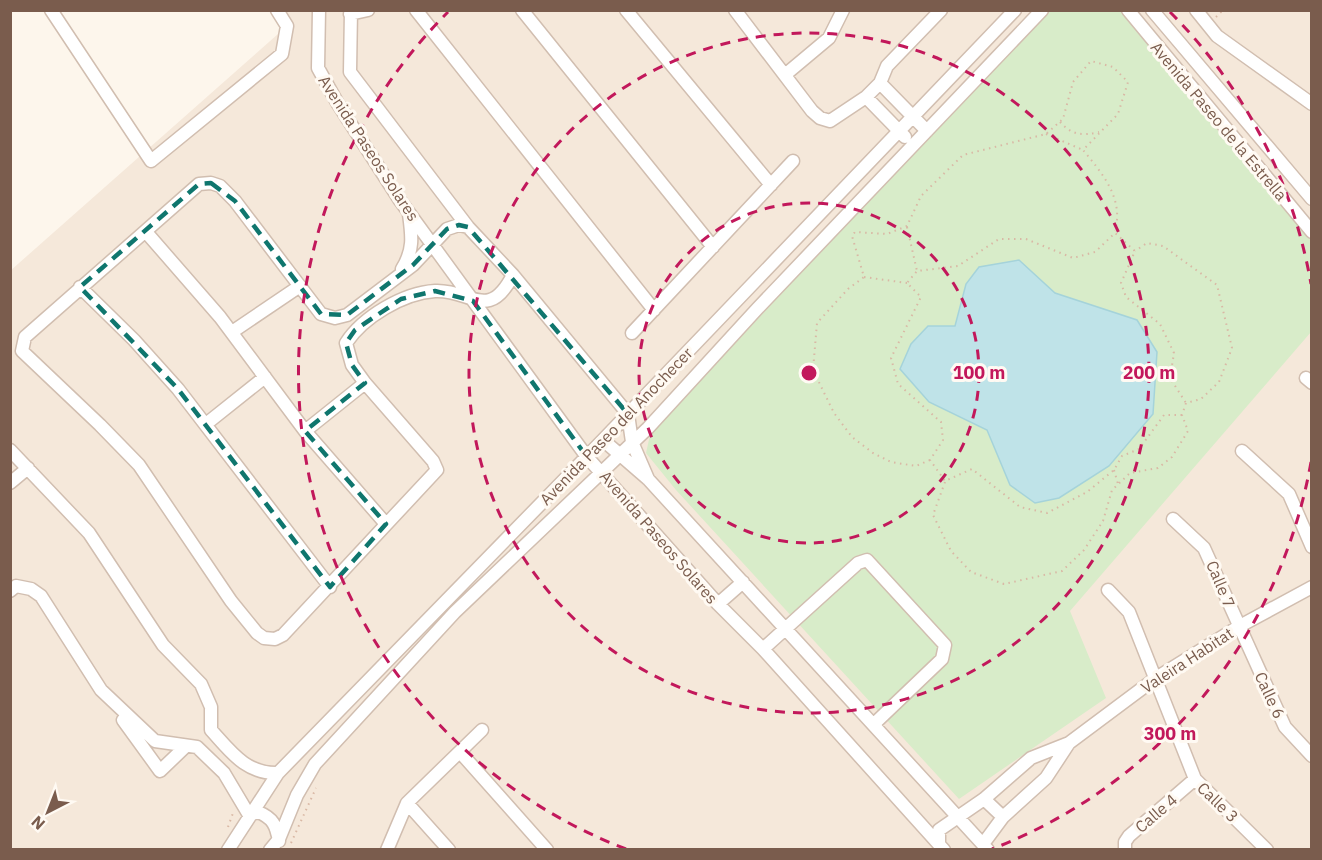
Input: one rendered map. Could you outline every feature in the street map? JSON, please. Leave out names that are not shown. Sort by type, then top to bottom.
[{"type":"street","points":[[51,10],[151,161],[282,54],[287,26],[277,10]]},
{"type":"street","name":"Avenida Paseos Solares","points":[[319,10],[318,68],[338,104],[409,213],[587,457],[602,471],[718,604],[763,650],[942,847]]},
{"type":"street","points":[[350,12],[368,10]]},
{"type":"street","points":[[416,10],[654,310]]},
{"type":"street","points":[[522,10],[713,247]]},
{"type":"street","points":[[626,10],[771,185]]},
{"type":"street","points":[[735,10],[812,111],[820,118],[830,121],[866,98],[880,82],[887,66],[941,10]]},
{"type":"street","points":[[786,74],[829,38],[843,10]]},
{"type":"street","name":"Avenida Paseo del Anochecer","points":[[233,847],[249,815],[278,773],[900,133],[1015,10]]},
{"type":"street","name":"Avenida Paseo del Anochecer","points":[[270,849],[280,844],[297,795],[315,764],[454,612],[632,442],[1042,10]]},
{"type":"street","name":"Avenida Paseo de la Estrella","points":[[1128,10],[1311,232]]},
{"type":"street","name":"Avenida Paseo de la Estrella","points":[[1152,10],[1311,199]]},
{"type":"street","points":[[1196,10],[1217,36],[1311,104]]},
{"type":"street","name":"Avenida Paseos Solares","points":[[350,12],[350,72],[468,227],[513,275],[628,414],[632,442],[648,478]]},
{"type":"street","points":[[880,82],[927,131]]},
{"type":"street","points":[[866,98],[914,146]]},
{"type":"street","points":[[632,333],[793,161]]},
{"type":"street","points":[[468,227],[459,225],[447,229],[433,245],[397,277],[347,315],[335,318],[321,314],[235,201],[220,186],[211,183],[199,184],[25,337],[22,351],[139,465],[231,601],[264,638],[274,639],[283,636],[437,470],[433,461],[365,383],[352,364],[346,343],[355,330],[401,300],[435,291],[473,301],[493,299],[505,291],[513,275]]},
{"type":"street","points":[[397,277],[409,257],[413,242],[409,213]]},
{"type":"street","points":[[146,232],[232,332],[305,431],[386,524]]},
{"type":"street","points":[[232,332],[300,286]]},
{"type":"street","points":[[80,287],[134,340],[206,424],[330,587]]},
{"type":"street","points":[[206,424],[266,377]]},
{"type":"street","points":[[305,431],[365,383]]},
{"type":"street","name":"Avenida Paseos Solares","points":[[603,440],[618,456],[648,478],[985,847]]},
{"type":"street","points":[[10,450],[89,533],[163,645],[201,684],[211,707],[212,730],[239,760],[252,770],[264,774],[278,773]]},
{"type":"street","points":[[1242,451],[1289,494],[1311,547]]},
{"type":"street","points":[[10,483],[28,468]]},
{"type":"street","name":"Calle 7","points":[[1173,519],[1204,548],[1238,627]]},
{"type":"street","points":[[763,650],[858,563],[867,560],[945,645],[942,659],[874,724]]},
{"type":"street","points":[[718,604],[743,582]]},
{"type":"street","points":[[10,591],[16,586],[31,589],[41,596],[101,690],[160,771],[212,730]]},
{"type":"street","name":"Valeira Habitat","points":[[942,847],[939,830],[984,799],[1031,758],[1069,743],[1156,678],[1238,627],[1311,588]]},
{"type":"street","name":"Calle 3","points":[[1108,590],[1129,612],[1195,779],[1267,849]]},
{"type":"street","name":"Calle 6","points":[[1238,627],[1285,727],[1311,756]]},
{"type":"street","points":[[101,690],[155,741],[191,747],[224,773],[249,815],[258,812],[268,816],[275,824],[280,844]]},
{"type":"street","points":[[387,849],[407,803],[482,730]]},
{"type":"street","name":"Valeira Habitat","points":[[985,847],[1003,817],[1046,778],[1069,743]]},
{"type":"street","points":[[460,752],[547,849]]},
{"type":"street","name":"Calle 4","points":[[1125,849],[1125,842],[1129,836],[1195,779]]},
{"type":"street","points":[[984,799],[1003,817]]},
{"type":"street","points":[[407,803],[449,849]]},
{"type":"path","points":[[917,271],[907,226],[921,196],[963,155],[1046,134],[1063,119],[1073,82],[1091,61],[1113,67],[1128,82],[1118,114],[1083,150]]},
{"type":"path","points":[[1060,122],[1068,131],[1083,136],[1099,132]]},
{"type":"path","points":[[907,283],[917,271],[958,266],[999,239],[1026,238],[1073,258],[1095,252],[1115,233],[1119,219],[1110,184],[1083,150],[1046,134]]},
{"type":"path","points":[[864,277],[852,236],[855,231],[887,234],[907,226]]},
{"type":"path","points":[[1115,233],[1135,251]]},
{"type":"path","points":[[1147,243],[1163,246],[1217,285],[1232,348],[1219,382],[1201,399],[1186,403],[1170,378],[1174,353],[1161,324],[1126,297],[1121,283],[1135,251],[1147,243]]},
{"type":"path","points":[[864,277],[907,283],[921,297],[891,358],[898,384],[941,423],[944,440],[930,460],[916,466],[891,462],[873,453],[852,437],[834,413],[813,370],[818,322],[848,289],[864,277]]},
{"type":"path","points":[[1182,415],[1164,415],[1138,449],[1122,456],[1114,470],[1087,492],[1047,513],[1020,507],[972,469],[945,481],[933,515],[951,551],[971,572],[1004,585],[1062,571],[1084,550],[1104,520],[1112,490],[1130,473],[1158,468],[1172,457],[1188,431],[1182,415],[1186,403]]},
{"type":"path","points":[[930,460],[945,481]]},
{"type":"path","points":[[1114,470],[1118,484]]},
{"type":"highlighted area","points":[[211,183],[235,201],[321,314],[347,315],[413,265],[447,229],[459,225],[468,227],[628,414],[587,457],[473,301],[435,291],[401,299],[355,330],[346,343],[352,365],[365,383],[305,431],[386,524],[330,587],[178,389],[80,287],[199,184]]},
{"type":"shaded area","points":[[276,11],[1311,11],[1311,849],[11,849],[10,271],[287,26]]},
{"type":"green space","points":[[1043,11],[1131,11],[1311,220],[1311,332],[1070,611],[1106,698],[959,799],[676,490],[646,453],[650,435]]},
{"type":"water","points":[[1019,260],[1055,293],[1137,320],[1157,352],[1153,414],[1109,466],[1059,498],[1035,503],[1010,485],[987,430],[929,402],[900,369],[911,344],[928,326],[955,326],[966,284],[979,267]]}]
